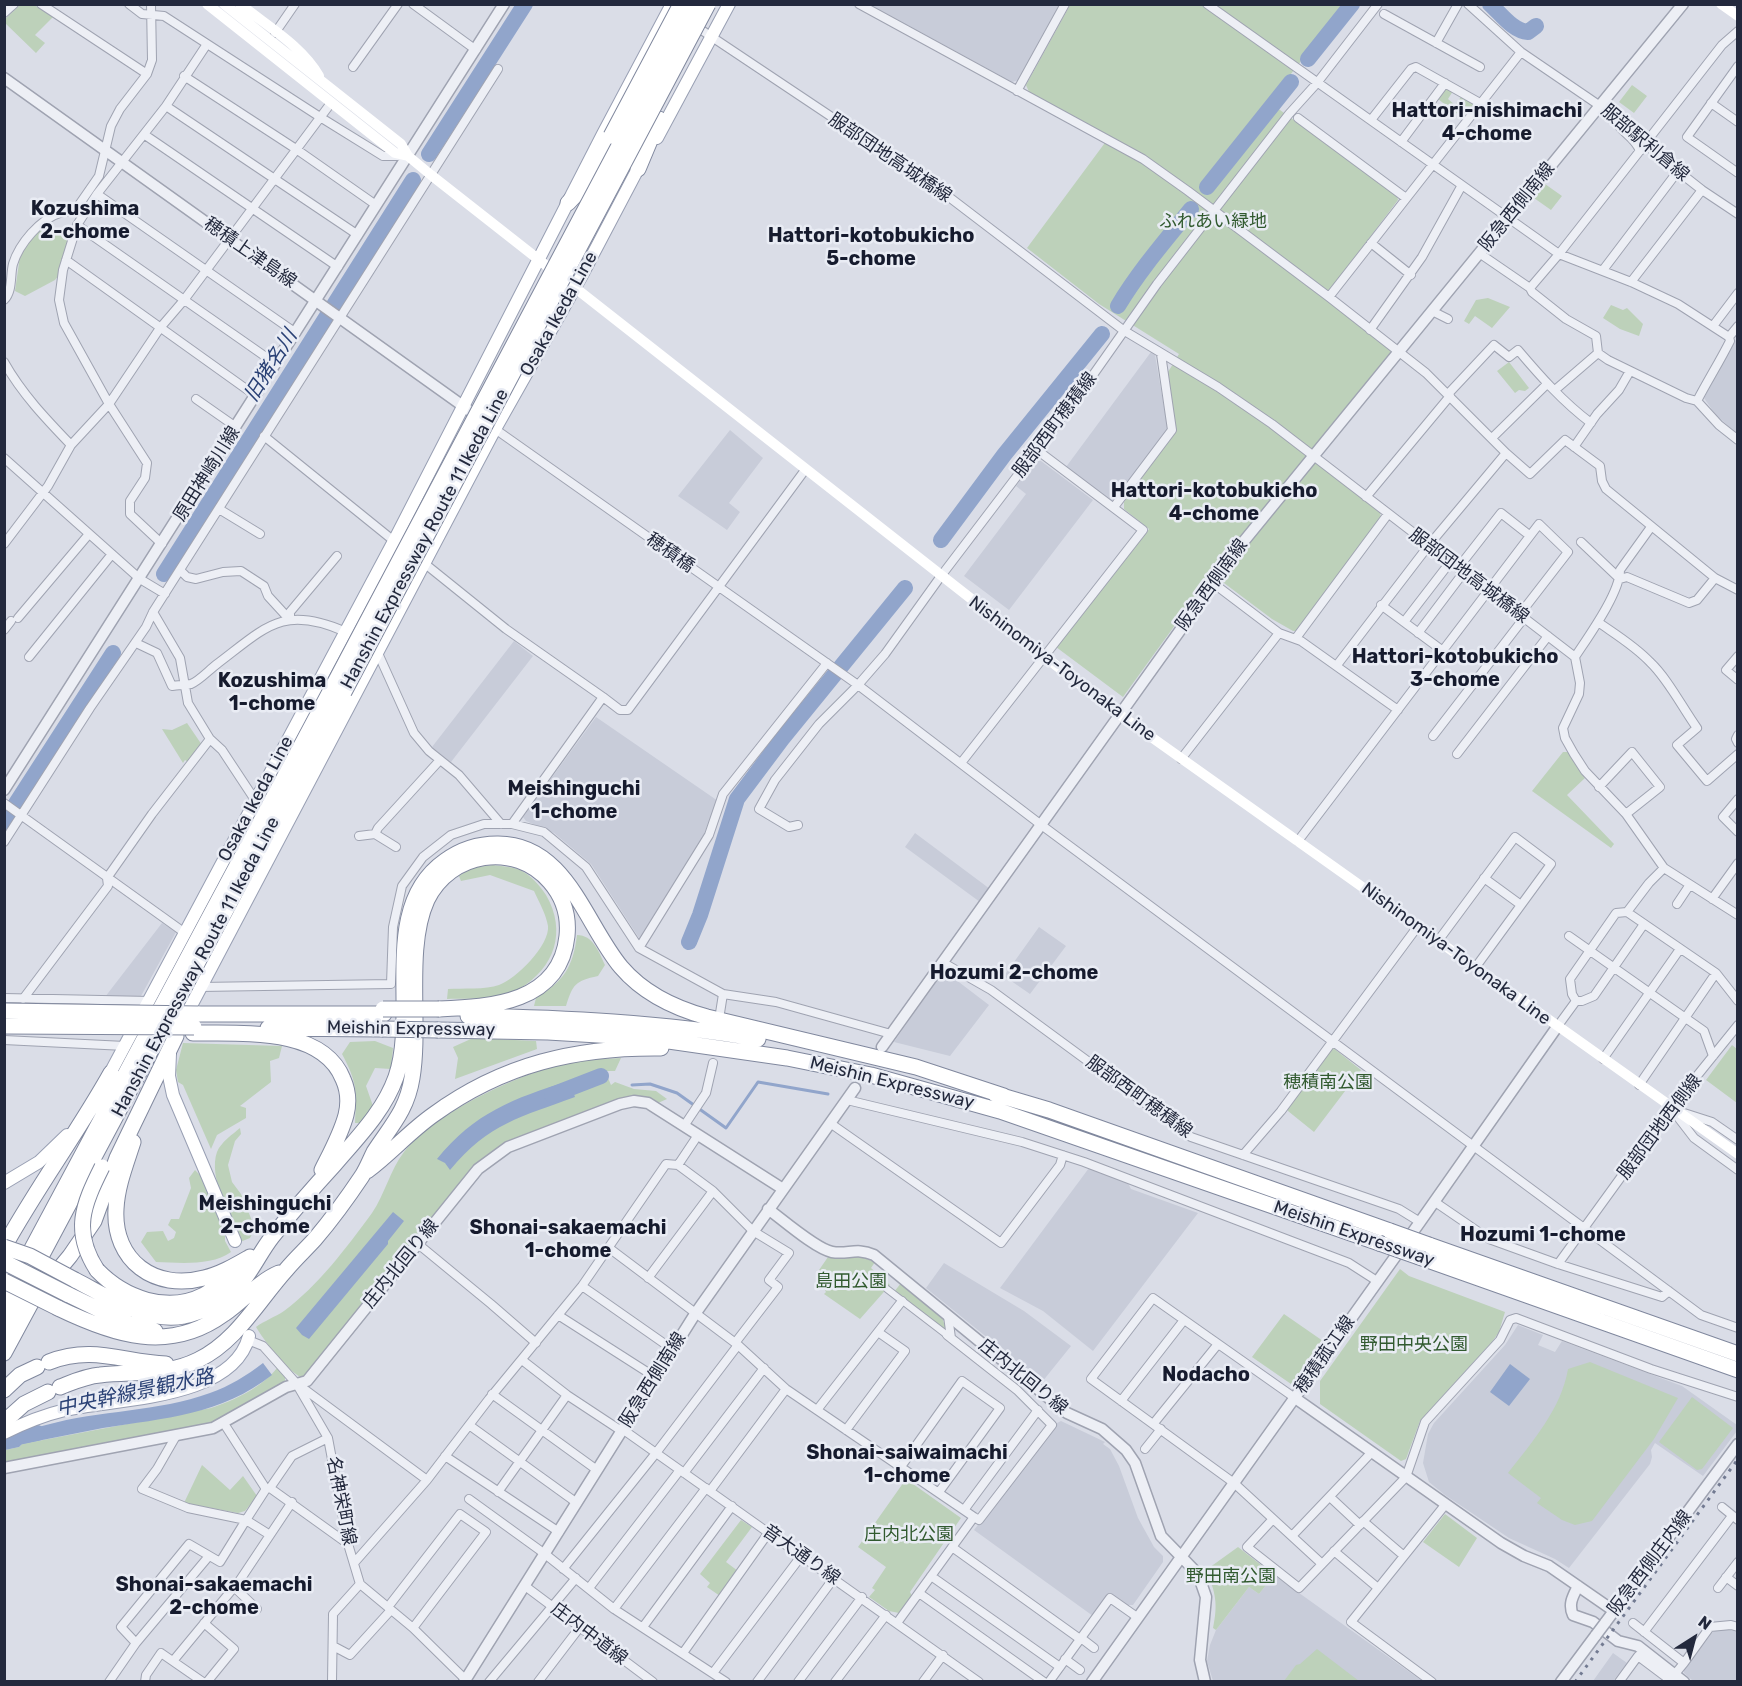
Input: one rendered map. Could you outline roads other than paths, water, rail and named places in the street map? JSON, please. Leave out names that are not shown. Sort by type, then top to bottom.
[{"type":"highway","name":"Hanshin Expressway Route 11 Ikeda Line","points":[[4,1326],[154,1044],[694,4]]},
{"type":"highway","name":"Hanshin Expressway Route 11 Ikeda Line","points":[[4,1300],[103,1114],[339,689],[708,4]]},
{"type":"highway","points":[[638,169],[659,119],[720,4]]},
{"type":"highway","points":[[568,203],[587,183],[672,6]]},
{"type":"highway","points":[[111,1072],[76,1133],[29,1203],[4,1247],[30,1257],[138,1311],[161,1317],[183,1316],[207,1309],[234,1290],[249,1273],[271,1239],[369,1124],[385,1100],[396,1076],[403,1039],[406,936],[416,896],[440,864],[462,850],[487,844],[513,846],[526,850],[548,863],[568,884],[621,967],[646,990],[676,1007],[708,1017],[916,1067],[1004,1096]]},
{"type":"highway","points":[[11,1424],[24,1404],[54,1390],[99,1375],[164,1371],[196,1361],[214,1351],[234,1333],[285,1270],[315,1239],[364,1173],[400,1115],[411,1085],[415,1052],[418,937],[423,912],[433,890],[448,872],[479,858],[501,856],[530,865],[547,878],[565,909],[566,943],[557,966],[541,985],[516,1000],[438,1018]]},
{"type":"highway","name":"Meishin Expressway","points":[[195,1024],[278,1014],[603,1020],[742,1036],[877,1062],[1004,1096],[1390,1231],[1424,1251]]},
{"type":"highway","name":"Meishin Expressway","points":[[6,1026],[195,1024],[383,1017]]},
{"type":"highway","name":"Meishin Expressway","points":[[438,1018],[693,1043],[787,1058],[910,1085],[1033,1122],[1379,1243],[1424,1251],[1664,1336],[1737,1370]]},
{"type":"highway","points":[[195,1024],[297,1040],[324,1053],[337,1067],[347,1095],[346,1115],[313,1189]]},
{"type":"highway","points":[[4,1353],[31,1303],[78,1246],[94,1221],[117,1158],[176,1036]]},
{"type":"highway","points":[[154,1044],[84,1209],[82,1230],[86,1251],[97,1270],[115,1286],[136,1297],[159,1303],[182,1303],[194,1300],[215,1289],[271,1239]]},
{"type":"highway","points":[[364,1173],[385,1158],[430,1116],[476,1088],[527,1066],[583,1052],[644,1048],[690,1050],[796,1064],[910,1085]]},
{"type":"highway","points":[[148,1093],[117,1197],[117,1229],[128,1256],[149,1274],[178,1281],[196,1280],[213,1275],[250,1257]]},
{"type":"highway","points":[[103,1114],[4,1281],[103,1328],[134,1336],[159,1337],[183,1334],[205,1326],[216,1320],[267,1278],[285,1270]]},
{"type":"highway","points":[[4,1262],[129,1324],[152,1330],[184,1331],[216,1320]]},
{"type":"highway","name":"Meishin Expressway","points":[[1664,1336],[1737,1354]]},
{"type":"highway","points":[[4,1390],[20,1375],[43,1364],[78,1354],[105,1355],[159,1364],[196,1361]]},
{"type":"main road","name":"Nishinomiya-Toyonaka Line","points":[[207,4],[395,153],[408,156]]},
{"type":"main road","name":"Nishinomiya-Toyonaka Line","points":[[224,4],[401,144],[408,156],[431,175],[1044,657],[1181,759],[1737,1154]]},
{"type":"main road","points":[[240,4],[312,63],[324,83]]},
{"type":"main road","name":"Osaka Ikeda Line","points":[[235,1241],[173,1095],[168,1066],[176,1036],[495,429],[638,169],[666,123],[729,4]]},
{"type":"main road","points":[[1721,4],[1737,16]]},
{"type":"main road","name":"Osaka Ikeda Line","points":[[4,1183],[28,1170],[58,1146],[85,1112],[111,1072],[394,541],[603,134],[672,6]]},
{"type":"main road","points":[[4,1433],[11,1424],[63,1410],[199,1386],[221,1374],[231,1365],[249,1338]]},
{"type":"street","points":[[4,13],[14,4]]},
{"type":"street","points":[[41,4],[147,74]]},
{"type":"street","points":[[129,4],[142,14],[164,16],[383,156],[408,156]]},
{"type":"street","points":[[5,299],[8,296],[14,262],[23,243],[44,222],[60,213],[74,212],[99,176],[111,126],[120,109],[147,74],[152,60],[151,4]]},
{"type":"street","points":[[275,33],[295,4]]},
{"type":"street","points":[[353,67],[398,4]]},
{"type":"street","points":[[412,4],[476,50]]},
{"type":"street","name":"原田神崎川線","points":[[4,790],[296,333],[320,302],[338,267],[376,205],[504,4]]},
{"type":"street","points":[[859,4],[1143,159],[1205,203],[1426,373],[1530,474],[1565,440],[1600,466],[1602,481],[1606,489],[1715,578],[1737,590]]},
{"type":"street","points":[[1017,91],[1065,4]]},
{"type":"street","points":[[1207,4],[1560,254],[1603,270],[1678,304],[1729,338],[1731,341],[1720,363],[1713,370],[1697,401]]},
{"type":"street","name":"服部西町穂積線","points":[[798,825],[789,828],[759,809],[775,780],[819,724],[858,686],[885,654],[941,576],[1081,392],[1157,284],[1378,4]]},
{"type":"street","points":[[1436,43],[1458,4]]},
{"type":"street","name":"服部駅利倉線","points":[[1468,4],[1521,52],[1648,139],[1678,171],[1737,214]]},
{"type":"street","name":"阪急西側南線","points":[[882,1047],[1244,540],[1683,4]]},
{"type":"street","name":"服部団地高城橋線","points":[[672,6],[711,37],[932,184],[1123,330],[1236,399],[1575,657]]},
{"type":"street","points":[[1384,14],[1480,67]]},
{"type":"street","points":[[1530,288],[1560,254],[1722,45],[1737,31]]},
{"type":"street","points":[[162,544],[130,514],[130,501],[145,478],[147,463],[109,404],[64,323],[59,300],[66,260],[77,225],[97,194],[166,106],[207,44]]},
{"type":"street","points":[[1329,297],[1521,52]]},
{"type":"street","points":[[1371,120],[1411,69],[1416,67],[1480,103]]},
{"type":"street","points":[[1737,68],[1687,137],[1737,173]]},
{"type":"street","points":[[4,842],[90,708],[136,643],[153,612],[338,316],[498,69]]},
{"type":"street","points":[[184,76],[296,149],[376,205]]},
{"type":"street","name":"穂積上津島線","points":[[7,83],[106,150],[495,429]]},
{"type":"street","points":[[1401,142],[1445,83]]},
{"type":"street","points":[[4,544],[43,493],[71,445],[109,404],[160,328],[207,270],[228,238],[331,103]]},
{"type":"street","points":[[1711,103],[1737,122]]},
{"type":"street","points":[[166,106],[358,235]]},
{"type":"street","points":[[1612,114],[1616,123],[1635,141],[1640,151]]},
{"type":"street","points":[[1298,118],[1406,198]]},
{"type":"street","points":[[145,135],[338,267]]},
{"type":"street","points":[[1603,270],[1678,171]]},
{"type":"street","points":[[1371,330],[1411,275],[1462,185]]},
{"type":"street","points":[[1631,282],[1702,190]]},
{"type":"street","points":[[97,194],[296,333]]},
{"type":"street","points":[[77,225],[276,364]]},
{"type":"street","points":[[1371,243],[1411,275]]},
{"type":"street","points":[[1479,253],[1530,288],[1566,319],[1596,336],[1598,353],[1630,371],[1697,401],[1737,440]]},
{"type":"street","points":[[66,260],[256,396]]},
{"type":"street","points":[[1713,326],[1737,293]]},
{"type":"street","points":[[1432,311],[1448,319]]},
{"type":"street","points":[[1729,338],[1737,326]]},
{"type":"street","points":[[1366,497],[1449,395],[1494,345],[1509,357],[1518,350],[1547,384],[1591,423]]},
{"type":"street","points":[[1555,390],[1598,353]]},
{"type":"street","points":[[1114,507],[1172,430],[1161,354]]},
{"type":"street","points":[[4,362],[14,380],[38,411],[71,445]]},
{"type":"street","points":[[1574,447],[1619,390],[1630,371]]},
{"type":"street","points":[[1492,438],[1547,384]]},
{"type":"street","points":[[196,399],[236,427]]},
{"type":"street","name":"穂積橋","points":[[495,429],[845,676],[1040,824],[1701,1315],[1737,1328]]},
{"type":"street","points":[[264,436],[394,541]]},
{"type":"street","points":[[961,763],[1143,530],[1037,450]]},
{"type":"street","points":[[1336,665],[1428,545],[1506,453]]},
{"type":"street","points":[[4,458],[140,579],[165,594]]},
{"type":"street","points":[[424,563],[506,629],[620,710],[628,710],[805,470]]},
{"type":"street","points":[[219,509],[260,534]]},
{"type":"street","points":[[1418,633],[1501,513],[1529,535]]},
{"type":"street","points":[[1296,638],[1388,514]]},
{"type":"street","points":[[1298,841],[1539,524],[1568,552],[1433,736]]},
{"type":"street","points":[[1651,527],[1620,570],[1620,579],[1598,622],[1575,657],[1580,683],[1579,692],[1575,706],[1564,724],[1564,733],[1585,771],[1626,814],[1664,868],[1737,915]]},
{"type":"street","points":[[4,630],[89,534]]},
{"type":"street","points":[[1581,542],[1620,579]]},
{"type":"street","points":[[29,657],[112,554]]},
{"type":"street","points":[[290,620],[290,612],[337,556]]},
{"type":"street","points":[[1404,622],[1451,561]]},
{"type":"street","points":[[180,570],[187,577],[196,579],[223,572],[241,571],[264,586],[268,596],[290,620]]},
{"type":"street","points":[[1620,579],[1627,577],[1692,603],[1715,578]]},
{"type":"street","points":[[1213,583],[1279,633],[1296,638],[1398,710]]},
{"type":"street","points":[[1381,605],[1443,651]]},
{"type":"street","points":[[153,612],[180,658],[188,703],[210,739],[222,750],[255,800]]},
{"type":"street","points":[[136,643],[157,652],[172,686],[192,684],[260,631],[274,624],[308,619],[346,632]]},
{"type":"street","points":[[1598,622],[1652,663],[1697,728],[1677,745],[1707,780],[1737,754]]},
{"type":"street","points":[[1181,759],[1279,633]]},
{"type":"street","points":[[1457,754],[1548,636]]},
{"type":"street","points":[[377,651],[414,733],[429,751],[459,775],[501,824]]},
{"type":"street","points":[[1737,656],[1726,670],[1737,680]]},
{"type":"street","points":[[639,948],[709,835],[723,794],[829,665]]},
{"type":"street","points":[[512,824],[603,697]]},
{"type":"street","points":[[1737,735],[1737,743]]},
{"type":"street","points":[[23,999],[108,886],[107,878],[152,814],[210,739]]},
{"type":"street","points":[[1599,787],[1632,752],[1660,787],[1626,814]]},
{"type":"street","points":[[375,834],[440,760]]},
{"type":"street","points":[[1737,800],[1722,817],[1737,832]]},
{"type":"street","points":[[4,803],[185,933]]},
{"type":"street","points":[[200,987],[391,984],[393,927],[402,886],[423,857],[451,835],[484,824],[512,824],[544,832],[586,867],[639,948],[723,994],[776,1002],[891,1034]]},
{"type":"street","points":[[359,836],[375,834],[396,847]]},
{"type":"street","points":[[1438,941],[1515,837],[1551,864],[1476,968]]},
{"type":"street","points":[[1712,899],[1737,863]]},
{"type":"street","points":[[1627,912],[1649,883],[1664,868]]},
{"type":"street","points":[[1484,878],[1521,904]]},
{"type":"street","points":[[1677,904],[1689,886]]},
{"type":"street","points":[[1575,1001],[1570,979],[1616,913],[1627,912],[1716,973],[1737,1001]]},
{"type":"street","points":[[1575,1001],[1580,1002],[1592,998],[1644,924]]},
{"type":"street","points":[[1242,1155],[1281,1111],[1332,1039],[1418,926]]},
{"type":"street","points":[[1569,936],[1704,1031],[1713,1056]]},
{"type":"street","points":[[1603,1059],[1680,949]]},
{"type":"street","name":"服部西町穂積線","points":[[942,962],[992,990],[1191,1137],[1399,1209],[1420,1222]]},
{"type":"street","points":[[1639,1084],[1716,973]]},
{"type":"street","points":[[720,1013],[723,994]]},
{"type":"street","points":[[4,998],[150,1001]]},
{"type":"street","points":[[1557,1027],[1575,1001]]},
{"type":"street","name":"服部団地西側線","points":[[1558,1264],[1671,1108],[1737,1025]]},
{"type":"street","points":[[6,1026],[125,1046]]},
{"type":"street","name":"穂積菰江線","points":[[1092,1682],[1435,1202],[1557,1027]]},
{"type":"street","points":[[684,1126],[706,1093],[713,1063]]},
{"type":"street","name":"阪急西側南線","points":[[466,1681],[672,1349],[855,1088]]},
{"type":"street","points":[[847,1100],[1022,1142],[1063,1155],[1349,1263],[1377,1281]]},
{"type":"street","name":"庄内北回り線","points":[[4,1467],[213,1428],[296,1383],[307,1381],[478,1169],[508,1147],[620,1104],[634,1101],[648,1104],[783,1189]]},
{"type":"street","points":[[1671,1108],[1712,1122],[1737,1140]]},
{"type":"street","points":[[1671,1108],[1694,1138],[1737,1170]]},
{"type":"street","points":[[830,1123],[1001,1243],[1060,1165],[1063,1155]]},
{"type":"street","points":[[678,1165],[698,1135]]},
{"type":"street","points":[[354,1563],[427,1480],[492,1395],[582,1286],[666,1164],[678,1165],[713,1191],[753,1232],[789,1252],[769,1280],[778,1287],[656,1453],[563,1569]]},
{"type":"street","points":[[648,1278],[713,1191]]},
{"type":"street","points":[[1435,1202],[1489,1239],[1662,1297],[1669,1291]]},
{"type":"street","name":"庄内北回り線","points":[[768,1209],[819,1246],[831,1252],[862,1250],[874,1255],[1067,1413],[1102,1429],[1126,1450],[1135,1464],[1161,1536],[1198,1574],[1206,1597],[1200,1660],[1205,1682]]},
{"type":"street","points":[[418,1244],[536,1343]]},
{"type":"street","points":[[609,1248],[737,1344],[786,1389],[979,1520],[1052,1425],[1017,1390],[887,1289]]},
{"type":"street","points":[[582,1286],[672,1349]]},
{"type":"street","points":[[1321,1563],[1234,1483],[1091,1379],[1153,1298],[1445,1505],[1501,1543],[1549,1566],[1614,1611]]},
{"type":"street","points":[[817,1410],[902,1301]]},
{"type":"street","points":[[558,1315],[655,1377]]},
{"type":"street","points":[[948,1316],[949,1337]]},
{"type":"street","points":[[1273,1519],[1247,1547],[1299,1588],[1406,1477],[1425,1422],[1500,1340],[1510,1320],[1516,1318],[1651,1369],[1737,1397]]},
{"type":"street","points":[[1121,1401],[1184,1320]]},
{"type":"street","points":[[846,1430],[905,1351],[878,1332]]},
{"type":"street","name":"名神栄町線","points":[[249,1338],[263,1346],[296,1383],[328,1438],[348,1544],[360,1584]]},
{"type":"street","points":[[1154,1424],[1218,1344]]},
{"type":"street","name":"音大通り線","points":[[522,1360],[567,1395],[656,1453],[979,1682]]},
{"type":"street","points":[[589,1588],[764,1368]]},
{"type":"street","points":[[900,1468],[962,1381],[1000,1408],[939,1492]]},
{"type":"street","points":[[296,1383],[427,1480]]},
{"type":"street","points":[[614,1609],[786,1389]]},
{"type":"street","points":[[492,1395],[597,1470]]},
{"type":"street","points":[[498,1492],[567,1395]]},
{"type":"street","points":[[964,1510],[1038,1410]]},
{"type":"street","points":[[223,1422],[268,1488],[292,1502],[348,1544]]},
{"type":"street","points":[[469,1425],[577,1503]]},
{"type":"street","points":[[1145,1449],[1161,1429]]},
{"type":"street","points":[[176,1436],[142,1489],[188,1508],[246,1520],[270,1535]]},
{"type":"street","points":[[136,1643],[121,1627],[189,1544],[220,1562],[246,1520],[292,1456],[328,1438]]},
{"type":"street","name":"阪急西側庄内線","points":[[1561,1682],[1737,1444]]},
{"type":"street","points":[[1292,1536],[1371,1453]]},
{"type":"street","points":[[445,1456],[559,1532]]},
{"type":"street","points":[[1330,1497],[1404,1556]]},
{"type":"street","points":[[469,1499],[545,1554],[614,1609],[713,1676],[726,1682]]},
{"type":"street","points":[[173,1661],[234,1587],[292,1502]]},
{"type":"street","points":[[1431,1682],[1351,1622],[1445,1505]]},
{"type":"street","points":[[643,1627],[732,1506]]},
{"type":"street","points":[[1644,1632],[1735,1518],[1722,1507]]},
{"type":"street","points":[[333,1646],[350,1654],[390,1609],[460,1514],[486,1532],[413,1628]]},
{"type":"street","points":[[897,1623],[974,1517]]},
{"type":"street","points":[[682,1653],[768,1532]]},
{"type":"street","points":[[952,1547],[1094,1648]]},
{"type":"street","points":[[1334,1551],[1378,1588]]},
{"type":"street","points":[[713,1676],[802,1555]]},
{"type":"street","points":[[109,1682],[136,1643],[208,1556]]},
{"type":"street","points":[[1718,1588],[1737,1562]]},
{"type":"street","points":[[931,1576],[1060,1667]]},
{"type":"street","points":[[489,1682],[576,1578]]},
{"type":"street","points":[[757,1682],[834,1578]]},
{"type":"street","points":[[1726,1578],[1737,1586]]},
{"type":"street","points":[[332,1682],[333,1614],[360,1584],[413,1628],[466,1681]]},
{"type":"street","name":"庄内中道線","points":[[525,1586],[653,1682]]},
{"type":"street","points":[[1578,1586],[1570,1608],[1573,1615],[1593,1622],[1618,1641],[1638,1646],[1680,1678]]},
{"type":"street","points":[[234,1587],[257,1609]]},
{"type":"street","points":[[919,1593],[1044,1682]]},
{"type":"street","points":[[798,1682],[862,1598]]},
{"type":"street","points":[[1050,1682],[1110,1598],[1137,1617]]},
{"type":"street","points":[[835,1682],[886,1615]]},
{"type":"street","points":[[145,1682],[146,1675],[161,1653],[193,1679],[205,1682],[234,1649],[204,1623]]},
{"type":"street","points":[[1633,1623],[1684,1664]]},
{"type":"street","points":[[1680,1678],[1684,1664],[1710,1628],[1731,1625],[1737,1627]]},
{"type":"street","points":[[538,1682],[580,1627]]},
{"type":"street","points":[[923,1682],[943,1655]]},
{"type":"street","points":[[1620,1681],[1638,1656],[1670,1680],[1680,1678]]},
{"type":"street","points":[[1065,1659],[1080,1670]]},
{"type":"water","points":[[569,1081],[575,1097],[507,1123],[478,1142],[450,1170],[445,1163],[437,1159],[466,1130],[496,1109],[530,1094]]},
{"type":"water","points":[[393,1212],[404,1221],[388,1244],[309,1339],[302,1335],[296,1328]]},
{"type":"water","points":[[263,1363],[272,1375],[233,1399],[212,1407],[192,1413],[22,1444],[19,1447],[5,1450],[5,1444],[8,1442],[41,1426],[87,1416],[170,1404],[210,1393],[238,1380]]},
{"type":"water","points":[[1510,1364],[1530,1379],[1509,1406],[1490,1392]]},
{"type":"waterway","name":"旧猪名川","points":[[429,154],[525,4]]},
{"type":"waterway","points":[[1308,59],[1352,4]]},
{"type":"waterway","points":[[1490,4],[1517,29],[1528,32],[1536,26]]},
{"type":"waterway","points":[[1207,187],[1291,82]]},
{"type":"waterway","name":"旧猪名川","points":[[164,574],[413,180]]},
{"type":"waterway","points":[[1118,306],[1143,268],[1191,209]]},
{"type":"waterway","points":[[941,540],[1004,455],[1102,334]]},
{"type":"waterway","points":[[689,942],[700,915],[737,799],[782,739],[905,588]]},
{"type":"waterway","points":[[4,822],[113,653]]},
{"type":"waterway","name":"中央幹線景観水路","points":[[552,1095],[601,1076]]},
{"type":"waterway","points":[[632,1085],[650,1084],[677,1093],[726,1128],[758,1082],[828,1094]]},
{"type":"waterway","name":"中央幹線景観水路","points":[[4,1440],[37,1433]]},
{"type":"railway","points":[[1575,1682],[1738,1459]]},
{"type":"district","name":"Hattori-nishimachi 4-chome","points":[[1487,122]]},
{"type":"district","name":"Kozushima 2-chome","points":[[85,220]]},
{"type":"district","name":"Hattori-kotobukicho 5-chome","points":[[871,248]]},
{"type":"district","name":"Hattori-kotobukicho 4-chome","points":[[1214,502]]},
{"type":"district","name":"Hattori-kotobukicho 3-chome","points":[[1455,668]]},
{"type":"district","name":"Kozushima 1-chome","points":[[272,692]]},
{"type":"district","name":"Meishinguchi 1-chome","points":[[574,800]]},
{"type":"district","name":"Hozumi 2-chome","points":[[1014,973]]},
{"type":"district","name":"Meishinguchi 2-chome","points":[[265,1216]]},
{"type":"district","name":"Hozumi 1-chome","points":[[1543,1235]]},
{"type":"district","name":"Shonai-sakaemachi 1-chome","points":[[568,1240]]},
{"type":"district","name":"Nodacho","points":[[1206,1375]]},
{"type":"district","name":"Shonai-saiwaimachi 1-chome","points":[[907,1464]]},
{"type":"district","name":"Shonai-sakaemachi 2-chome","points":[[214,1596]]},
{"type":"park label","name":"ふれあい緑地","points":[[1213,222]]},
{"type":"park label","name":"穂積南公園","points":[[1328,1083]]},
{"type":"park label","name":"島田公園","points":[[851,1282]]},
{"type":"park label","name":"野田中央公園","points":[[1414,1345]]},
{"type":"park label","name":"庄内北公園","points":[[909,1535]]},
{"type":"park label","name":"野田南公園","points":[[1231,1577]]}]
